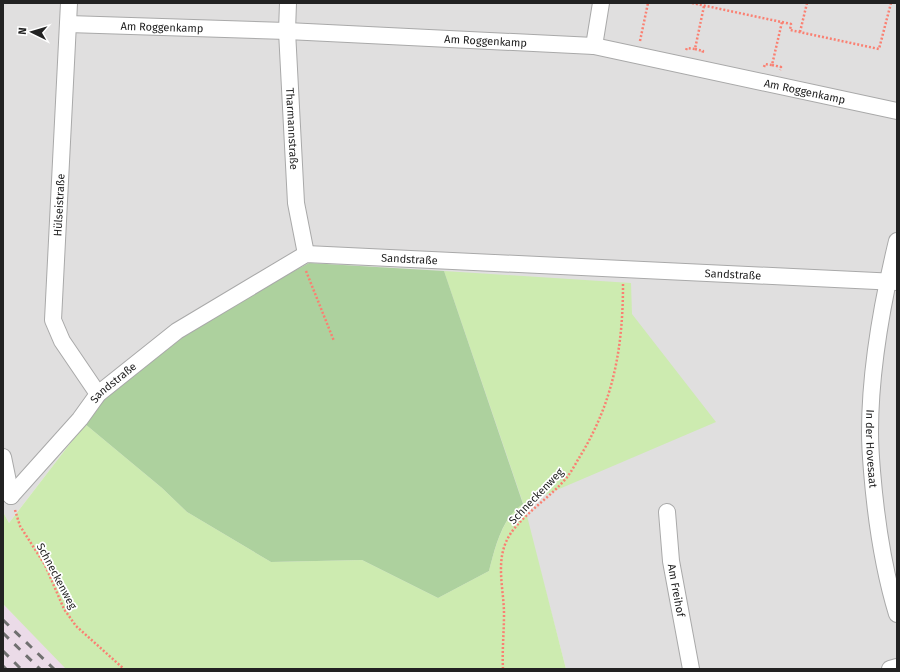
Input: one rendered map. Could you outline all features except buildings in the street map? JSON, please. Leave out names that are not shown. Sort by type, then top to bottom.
[{"type":"street","name":"Hülseistraße","points":[[69,3],[53,320],[62,342],[98,394]]},
{"type":"street","name":"Tharmannstraße","points":[[288,3],[287,31],[296,203],[303,256]]},
{"type":"street","points":[[594,46],[601,3]]},
{"type":"street","name":"Am Roggenkamp","points":[[68,24],[287,31],[594,46],[897,111]]},
{"type":"street","name":"In der Hovesaat","points":[[897,241],[892,282],[875,357],[870,433],[875,505],[880,540],[897,614]]},
{"type":"street","name":"Sandstraße","points":[[12,496],[80,419],[98,394],[177,331],[303,256],[892,282]]},
{"type":"street","points":[[3,457],[12,496]]},
{"type":"street","name":"Am Freihof","points":[[666,512],[671,561],[691,669]]},
{"type":"street","points":[[890,669],[897,667]]},
{"type":"path","points":[[637,55],[648,3]]},
{"type":"path","points":[[692,3],[791,24],[790,30],[879,49],[891,3]]},
{"type":"path","points":[[800,32],[807,3]]},
{"type":"path","points":[[683,65],[687,48],[695,49],[704,6]]},
{"type":"path","points":[[760,81],[765,64],[772,65],[782,22]]},
{"type":"path","points":[[303,256],[334,341]]},
{"type":"path","name":"Schneckenweg","points":[[503,669],[502,651],[504,614],[502,553],[506,541],[514,528],[568,476],[600,420],[608,398],[621,344],[623,319],[623,270]]},
{"type":"path","name":"Schneckenweg","points":[[12,496],[20,526],[45,565],[64,609],[76,626],[124,669]]},
{"type":"shaded area","points":[[3,3],[897,3],[897,669],[566,669],[523,504],[85,424],[9,523],[3,512]]},
{"type":"shaded area","points":[[3,604],[68,669],[3,669]]},
{"type":"green space","points":[[309,263],[444,271],[523,504],[510,517],[500,534],[489,571],[438,598],[362,560],[271,562],[187,512],[162,488],[85,424],[94,407],[188,333]]},
{"type":"green space","points":[[444,271],[631,283],[632,314],[716,422],[524,504],[566,669],[66,669],[3,604],[3,512],[9,523],[85,424],[162,488],[187,512],[271,562],[362,560],[438,598],[489,571],[500,534],[510,517],[523,503]]},
{"type":"railway","points":[[3,620],[54,669]]},
{"type":"railway","points":[[3,633],[40,669]]},
{"type":"railway","points":[[3,651],[21,669]]},
{"type":"railway","points":[[3,666],[6,669]]}]
